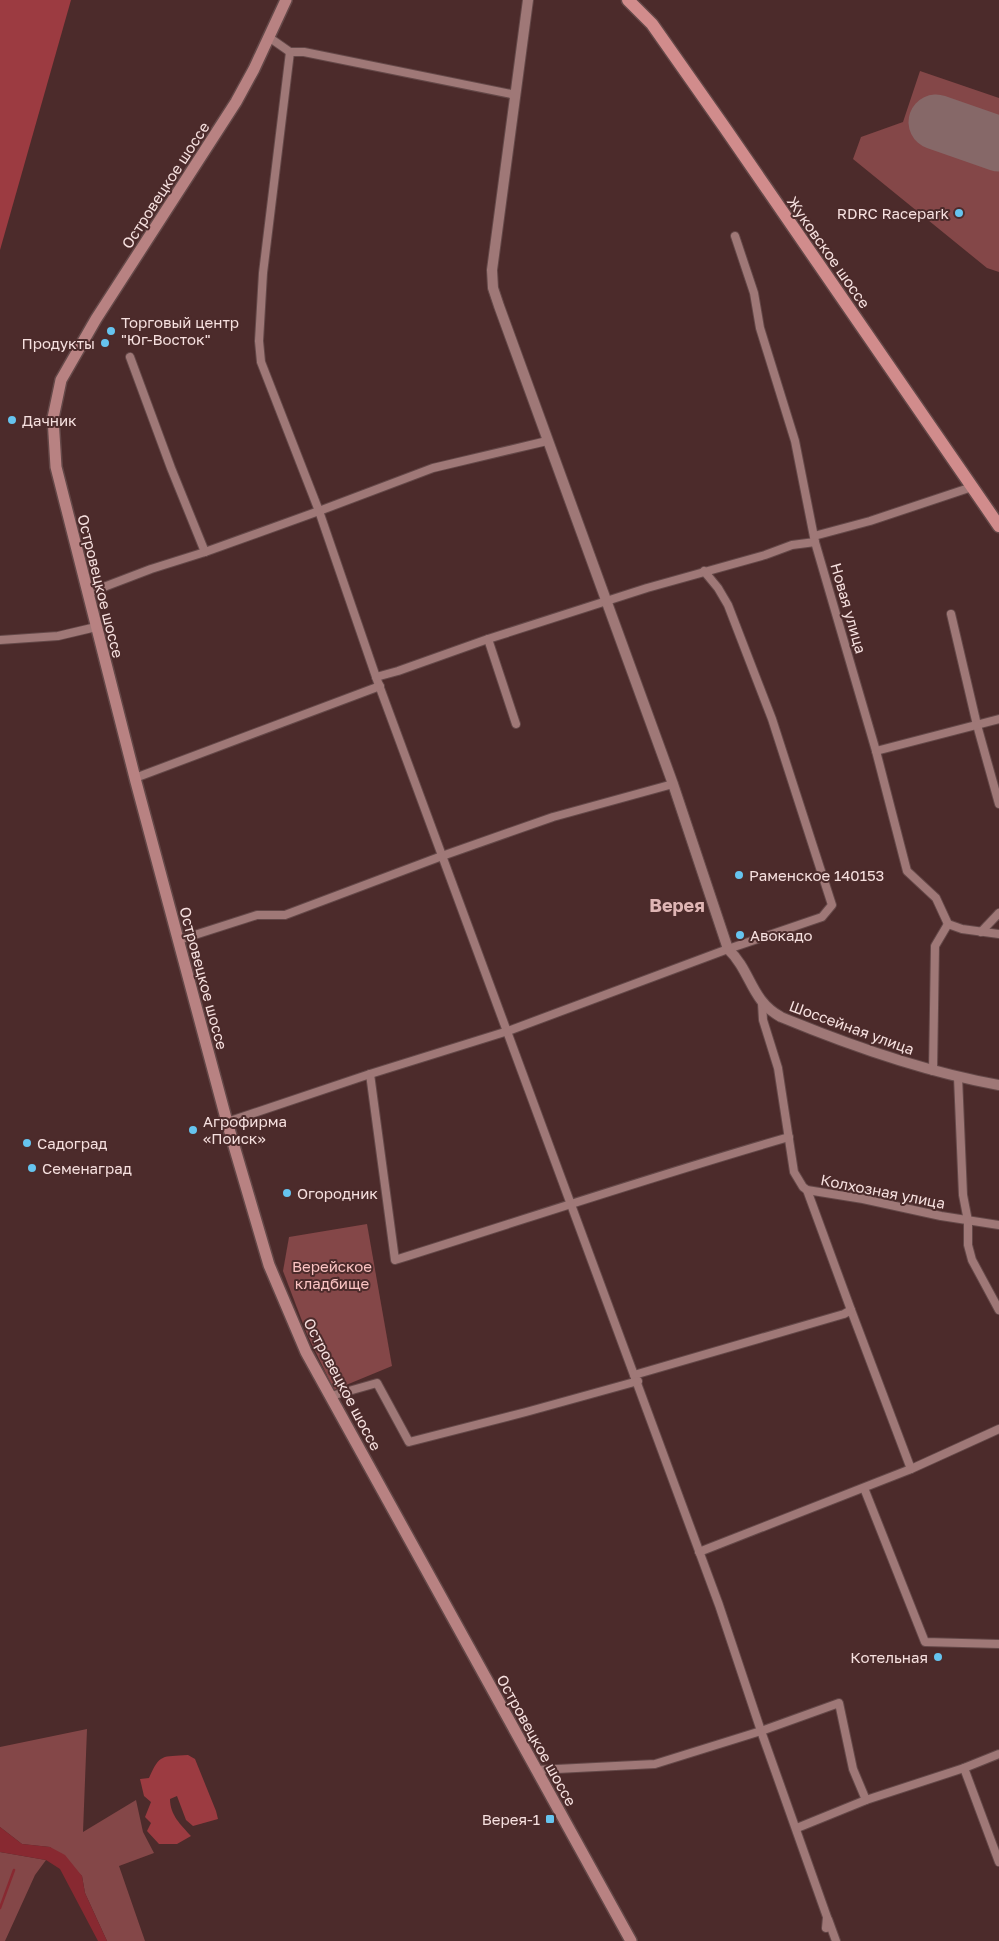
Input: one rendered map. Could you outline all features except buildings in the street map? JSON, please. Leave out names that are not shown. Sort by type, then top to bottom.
[{"type":"main road","name":"Островецкое шоссе","points":[[286,0],[270,38],[236,102],[96,319],[61,380],[53,418],[56,467],[135,778],[227,1122],[269,1265],[306,1352],[631,1941]]},
{"type":"main road","name":"Жуковское шоссе","points":[[628,0],[652,24],[999,526]]},
{"type":"street","points":[[528,0],[492,270],[493,288],[674,784],[728,949]]},
{"type":"street","points":[[270,38],[290,52],[304,52],[516,95]]},
{"type":"street","points":[[290,52],[263,273],[259,341],[261,362],[319,512],[376,677],[608,1300],[626,1355],[719,1605],[761,1731],[836,1941]]},
{"type":"street","name":"Новая улица","points":[[735,236],[754,293],[760,328],[795,441],[815,539],[876,751],[907,871],[936,898],[948,924]]},
{"type":"street","points":[[130,357],[171,468],[205,552]]},
{"type":"street","points":[[88,593],[319,512],[433,468],[548,441]]},
{"type":"street","points":[[376,677],[607,601],[704,571],[765,555],[972,487]]},
{"type":"street","points":[[227,1122],[370,1074],[508,1031],[728,949],[822,917],[832,905],[772,719],[728,606],[718,588],[704,571]]},
{"type":"street","points":[[950,614],[977,725],[999,804]]},
{"type":"street","points":[[0,640],[58,636],[96,627]]},
{"type":"street","points":[[488,639],[516,724]]},
{"type":"street","points":[[135,778],[380,686]]},
{"type":"street","points":[[876,751],[999,720]]},
{"type":"street","points":[[179,940],[257,915],[285,915],[442,856],[553,818],[674,784]]},
{"type":"street","points":[[981,932],[999,913]]},
{"type":"street","points":[[933,1071],[935,946],[948,924],[962,929],[999,934]]},
{"type":"street","name":"Шоссейная улица","points":[[728,949],[741,964],[762,1003],[773,1013],[791,1022],[933,1071],[958,1078],[999,1085]]},
{"type":"street","name":"Колхозная улица","points":[[762,1003],[763,1020],[778,1068],[794,1172],[803,1187],[807,1190],[863,1199],[968,1221],[999,1225]]},
{"type":"street","points":[[370,1074],[395,1260],[662,1174],[789,1137]]},
{"type":"street","points":[[958,1078],[963,1195],[968,1221],[968,1245],[972,1260],[999,1310]]},
{"type":"street","points":[[807,1190],[911,1468]]},
{"type":"street","points":[[331,1396],[376,1383],[409,1442],[526,1412],[844,1314],[851,1310]]},
{"type":"street","points":[[699,1552],[864,1488],[999,1430]]},
{"type":"street","points":[[864,1488],[925,1642],[999,1644]]},
{"type":"street","points":[[536,1770],[655,1764],[761,1731],[839,1703],[853,1769],[866,1800]]},
{"type":"street","points":[[797,1828],[866,1800],[964,1768],[999,1754]]},
{"type":"street","points":[[964,1768],[999,1862]]},
{"type":"street","points":[[826,1928],[827,1917]]},
{"type":"green space","name":"RDRC Racepark","points":[[920,71],[999,98],[999,272],[987,268],[853,159],[861,137],[903,122]]},
{"type":"green space","name":"Верейское кладбище","points":[[367,1224],[392,1366],[334,1390],[307,1334],[283,1271],[289,1237]]},
{"type":"green space","points":[[87,1729],[83,1832],[136,1800],[143,1832],[154,1853],[119,1866],[145,1941],[107,1941],[85,1893],[82,1876],[50,1847],[22,1844],[0,1827],[0,1747]]},
{"type":"green space","points":[[0,1852],[46,1860],[35,1875],[5,1941],[0,1941]]},
{"type":"shaded area","points":[[0,0],[71,0],[0,250]]},
{"type":"shaded area","points":[[188,1755],[195,1759],[218,1819],[193,1826],[186,1820],[177,1796],[170,1799],[170,1805],[177,1819],[191,1836],[177,1844],[159,1844],[147,1831],[151,1823],[145,1817],[151,1802],[144,1796],[140,1779],[149,1778],[156,1764],[163,1758]]},
{"type":"shaded area","points":[[0,1827],[22,1844],[50,1847],[65,1855],[82,1876],[85,1893],[107,1941],[98,1941],[60,1869],[46,1860],[0,1852]]},
{"type":"waterway","points":[[0,1908],[14,1870]]},
{"type":"runway","points":[[936,122],[999,144]]},
{"type":"place","name":"RDRC Racepark","points":[[959,213]]},
{"type":"place","name":"Торговый центр \"Юг-Восток\"","points":[[111,331]]},
{"type":"place","name":"Продукты","points":[[105,343]]},
{"type":"place","name":"Дачник","points":[[12,420]]},
{"type":"place","name":"Раменское 140153","points":[[739,875]]},
{"type":"place","name":"Авокадо","points":[[740,935]]},
{"type":"place","name":"Агрофирма «Поиск»","points":[[193,1130]]},
{"type":"place","name":"Садоград","points":[[27,1143]]},
{"type":"place","name":"Семенаград","points":[[32,1168]]},
{"type":"place","name":"Огородник","points":[[287,1193]]},
{"type":"place","name":"Котельная","points":[[938,1657]]},
{"type":"place","name":"Верея-1","points":[[550,1819]]},
{"type":"district","name":"Верея","points":[[677,905]]}]
